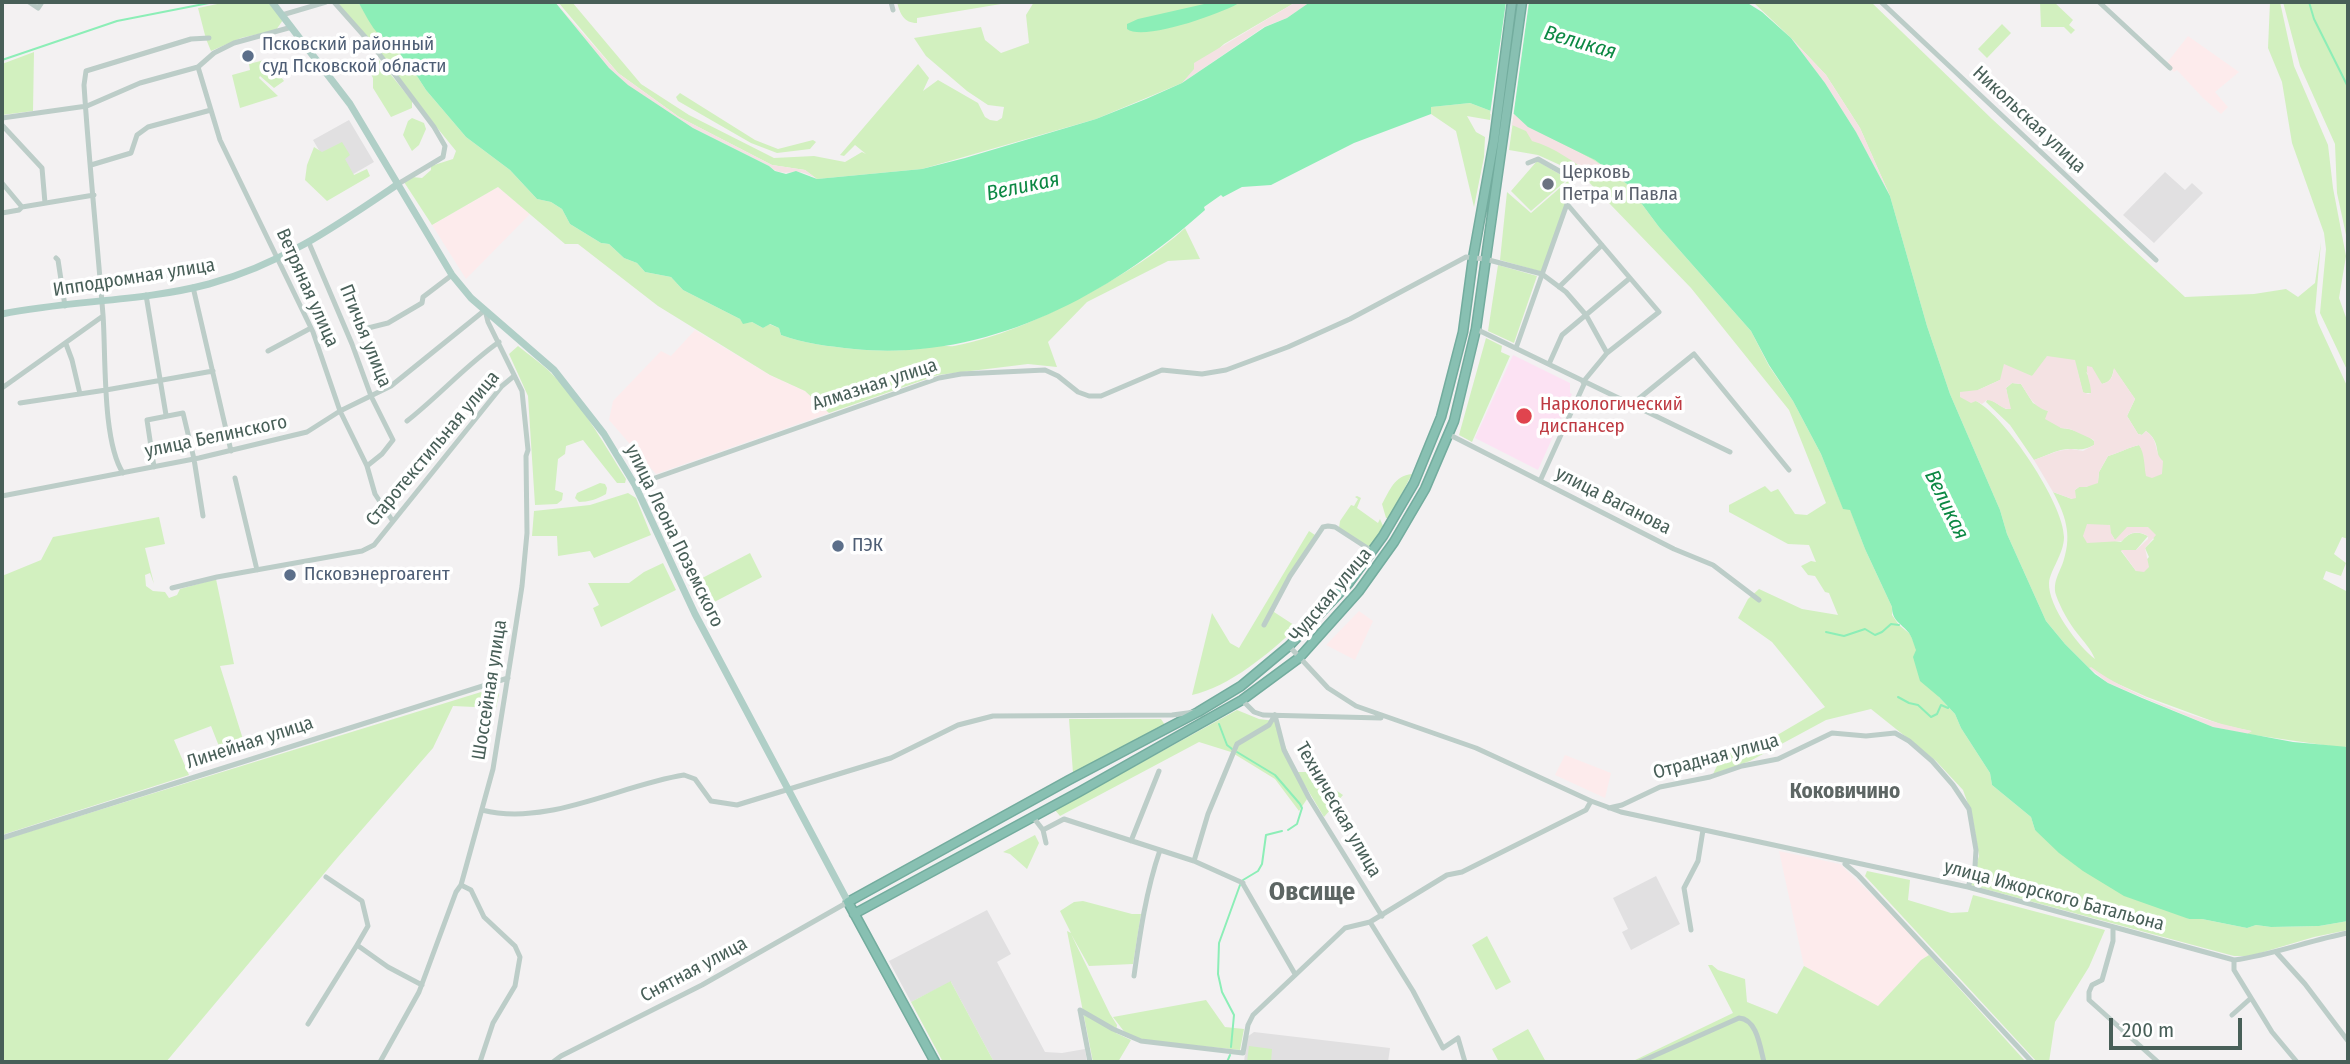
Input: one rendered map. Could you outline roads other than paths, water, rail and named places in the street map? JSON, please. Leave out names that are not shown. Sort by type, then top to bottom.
[{"type":"highway","name":"Чудская улица","points":[[848,902],[1241,686],[1290,646],[1348,584],[1414,483],[1447,398],[1463,332],[1494,141],[1512,2]]},
{"type":"highway","name":"Чудская улица","points":[[854,914],[1096,783],[1242,700],[1298,658],[1359,592],[1394,542],[1425,489],[1459,402],[1476,329],[1522,2]]},
{"type":"highway","points":[[1455,369],[1458,373],[1467,373]]},
{"type":"highway","points":[[1447,398],[1456,397],[1459,402]]},
{"type":"highway","points":[[1089,769],[1088,779],[1096,783]]},
{"type":"highway","points":[[1069,780],[1079,783],[1079,792]]},
{"type":"highway","name":"улица Леона Поземского","points":[[848,902],[935,1062]]},
{"type":"main road","name":"улица Леона Поземского","points":[[271,2],[350,104],[452,275],[471,298],[545,360],[604,433],[635,485],[695,614],[848,902]]},
{"type":"main road","name":"Ипподромная улица","points":[[2,314],[192,288],[232,277],[309,243],[398,184]]},
{"type":"street","points":[[29,2],[40,5]]},
{"type":"street","points":[[282,15],[326,2]]},
{"type":"street","name":"Ипподромная улица","points":[[334,2],[374,47],[434,127],[445,151],[440,160],[398,184]]},
{"type":"street","points":[[891,2],[893,10]]},
{"type":"street","name":"Никольская улица","points":[[1881,2],[2155,260]]},
{"type":"street","points":[[2099,2],[2170,68]]},
{"type":"street","points":[[2,118],[87,106],[131,86],[198,67],[224,47],[292,27]]},
{"type":"street","points":[[123,473],[113,454],[106,390],[102,301],[84,86],[86,71],[191,39],[209,38]]},
{"type":"street","name":"Ветряная улица","points":[[198,67],[220,140],[311,328],[340,411],[367,466],[375,494],[392,520]]},
{"type":"street","points":[[91,165],[131,153],[137,135],[148,127],[211,110]]},
{"type":"street","points":[[2,125],[42,168],[45,203]]},
{"type":"street","points":[[1516,348],[1573,183],[1570,177],[1538,159],[1528,163]]},
{"type":"street","points":[[2,183],[22,207]]},
{"type":"street","points":[[2,213],[94,195]]},
{"type":"street","points":[[1540,481],[1584,382],[1607,353],[1659,312],[1567,204]]},
{"type":"street","name":"Птичья улица","points":[[309,243],[371,396],[393,440],[382,454],[367,466]]},
{"type":"street","points":[[1559,287],[1602,245]]},
{"type":"street","name":"Алмазная улица","points":[[635,485],[939,378],[961,374],[1045,370],[1058,376],[1078,392],[1101,396],[1161,370],[1202,374],[1226,370],[1288,347],[1411,288],[1456,261],[1466,257],[1473,258]]},
{"type":"street","points":[[56,258],[65,306]]},
{"type":"street","points":[[1473,258],[1542,274],[1586,315],[1607,353]]},
{"type":"street","points":[[368,328],[388,323],[422,303],[423,297],[452,275]]},
{"type":"street","points":[[1549,365],[1562,335],[1630,278]]},
{"type":"street","points":[[192,288],[231,451]]},
{"type":"street","points":[[146,295],[166,415]]},
{"type":"street","name":"улица Белинского","points":[[2,496],[194,459],[307,432],[340,411],[391,386],[485,310]]},
{"type":"street","name":"Шоссейная улица","points":[[380,1062],[422,985],[456,892],[461,886],[494,769],[522,586],[528,508],[528,450],[522,391],[485,310]]},
{"type":"street","points":[[2,388],[103,316]]},
{"type":"street","points":[[268,351],[311,328]]},
{"type":"street","points":[[1476,329],[1730,452]]},
{"type":"street","points":[[407,421],[499,342]]},
{"type":"street","points":[[65,344],[72,360],[80,394]]},
{"type":"street","points":[[1630,405],[1692,354],[1789,470]]},
{"type":"street","points":[[20,403],[213,371]]},
{"type":"street","name":"Старотекстильная улица","points":[[172,588],[362,551],[374,545],[502,386],[514,376]]},
{"type":"street","points":[[154,467],[147,420],[183,413],[203,516]]},
{"type":"street","name":"улица Ваганова","points":[[1448,434],[1674,549],[1713,565],[1759,600]]},
{"type":"street","points":[[235,478],[257,570]]},
{"type":"street","points":[[1264,625],[1290,576],[1323,527],[1335,527],[1372,551]]},
{"type":"street","name":"улица Ижорского Батальона","points":[[1290,646],[1298,658],[1328,688],[1356,706],[1476,748],[1609,808],[1648,819],[1968,887],[2234,960]]},
{"type":"street","name":"Линейная улица","points":[[2,838],[508,678]]},
{"type":"street","name":"улица Ижорского Батальона","points":[[1242,700],[1258,715],[1388,718]]},
{"type":"street","points":[[482,810],[504,815],[543,812],[684,775],[695,779],[711,801],[729,805],[747,802],[891,758],[958,725],[993,716],[1172,715],[1198,712]]},
{"type":"street","points":[[1194,860],[1208,814],[1237,744],[1269,725],[1275,716]]},
{"type":"street","name":"Техническая улица","points":[[1275,716],[1284,750],[1309,798],[1382,916]]},
{"type":"street","name":"Отрадная улица","points":[[1609,808],[1622,805],[1660,787],[1778,759],[1832,733],[1866,736],[1895,733],[1932,761],[1954,785],[1969,809],[1976,850],[1975,866],[1968,887]]},
{"type":"street","points":[[1131,841],[1159,771]]},
{"type":"street","points":[[1090,1062],[1080,1010],[1141,1041],[1243,1053],[1248,1025],[1253,1015],[1345,928],[1382,916],[1447,875],[1462,872],[1586,810],[1591,801]]},
{"type":"street","points":[[1033,817],[1042,830],[1046,844]]},
{"type":"street","points":[[1042,830],[1064,819],[1194,860],[1243,884],[1294,974]]},
{"type":"street","points":[[1691,930],[1684,888],[1698,861],[1703,830]]},
{"type":"street","points":[[1134,976],[1143,912],[1160,850]]},
{"type":"street","points":[[1838,860],[1857,875],[2032,1062]]},
{"type":"street","points":[[1857,875],[1864,866]]},
{"type":"street","points":[[308,1024],[368,926],[362,901],[326,877]]},
{"type":"street","points":[[461,886],[471,890],[484,917],[515,946],[520,957],[515,986],[493,1023],[480,1062]]},
{"type":"street","name":"Снятная улица","points":[[553,1062],[721,974],[848,902]]},
{"type":"street","points":[[1370,922],[1413,991],[1443,1048],[1458,1038],[1465,1062]]},
{"type":"street","points":[[2113,927],[2113,941],[2102,980],[2092,985],[2090,1000],[2158,1062]]},
{"type":"street","points":[[2295,1060],[2272,1032],[2251,998],[2234,970],[2234,960],[2348,933]]},
{"type":"street","points":[[357,945],[388,967],[422,985]]},
{"type":"street","points":[[2276,952],[2305,984],[2348,1041]]},
{"type":"street","points":[[2232,1015],[2251,998]]},
{"type":"street","points":[[1640,1062],[1739,1018],[1752,1023],[1765,1062]]},
{"type":"water","name":"Великая","points":[[358,2],[555,2],[609,68],[628,85],[693,128],[775,171],[786,174],[796,171],[817,179],[922,169],[1096,119],[1182,83],[1265,27],[1287,18],[1310,2],[1746,2],[1762,12],[1791,38],[1825,83],[1856,132],[1890,196],[1927,326],[1950,394],[2046,621],[2095,674],[2108,683],[2142,698],[2213,727],[2293,742],[2348,747],[2348,921],[2319,926],[2256,925],[2247,928],[2189,919],[2124,896],[2083,871],[2035,830],[2031,817],[1992,785],[1990,773],[1955,714],[1920,681],[1913,657],[1916,650],[1912,639],[1894,616],[1850,510],[1843,509],[1821,454],[1751,331],[1659,227],[1627,184],[1595,160],[1528,127],[1514,114],[1491,111],[1470,103],[1431,107],[1431,114],[1354,143],[1271,185],[1242,187],[1223,197],[1221,195],[1168,241],[1128,270],[1043,317],[998,333],[951,345],[903,350],[854,349],[790,338],[781,335],[779,328],[770,324],[763,328],[752,322],[743,324],[740,319],[683,290],[671,277],[645,272],[637,263],[624,258],[609,244],[601,243],[570,224],[562,209],[551,202],[537,199],[510,170],[466,137],[417,76],[403,65],[399,50],[377,32]]},
{"type":"water","points":[[1213,2],[1241,2],[1218,13],[1165,29],[1136,32],[1127,29],[1127,24],[1138,19]]},
{"type":"waterway","points":[[2,60],[117,21],[214,2]]},
{"type":"waterway","points":[[2309,2],[2314,19],[2348,87]]},
{"type":"waterway","points":[[1826,632],[1844,636],[1865,629],[1875,635],[1891,624],[1899,625]]},
{"type":"waterway","points":[[1898,697],[1918,705],[1931,717],[1937,714],[1941,705],[1948,708],[1949,706]]},
{"type":"waterway","points":[[1219,724],[1227,745],[1232,749]]},
{"type":"waterway","points":[[1237,752],[1275,775],[1300,804],[1302,808],[1297,824],[1288,830]]},
{"type":"waterway","points":[[1243,880],[1258,871],[1262,864],[1266,835],[1282,831]]},
{"type":"waterway","points":[[1231,1047],[1234,1015],[1222,992],[1218,974],[1219,943],[1240,885]]},
{"type":"waterway","points":[[1227,1062],[1230,1055]]},
{"type":"place","name":"Псковский районный суд Псковской области","points":[[248,56]]},
{"type":"place","name":"Церковь Петра и Павла","points":[[1548,184]]},
{"type":"place","name":"Наркологический диспансер","points":[[1524,416]]},
{"type":"place","name":"ПЭК","points":[[838,546]]},
{"type":"place","name":"Псковэнергоагент","points":[[290,575]]},
{"type":"district","name":"Коковичино","points":[[1845,792]]},
{"type":"district","name":"Овсище","points":[[1312,893]]}]
